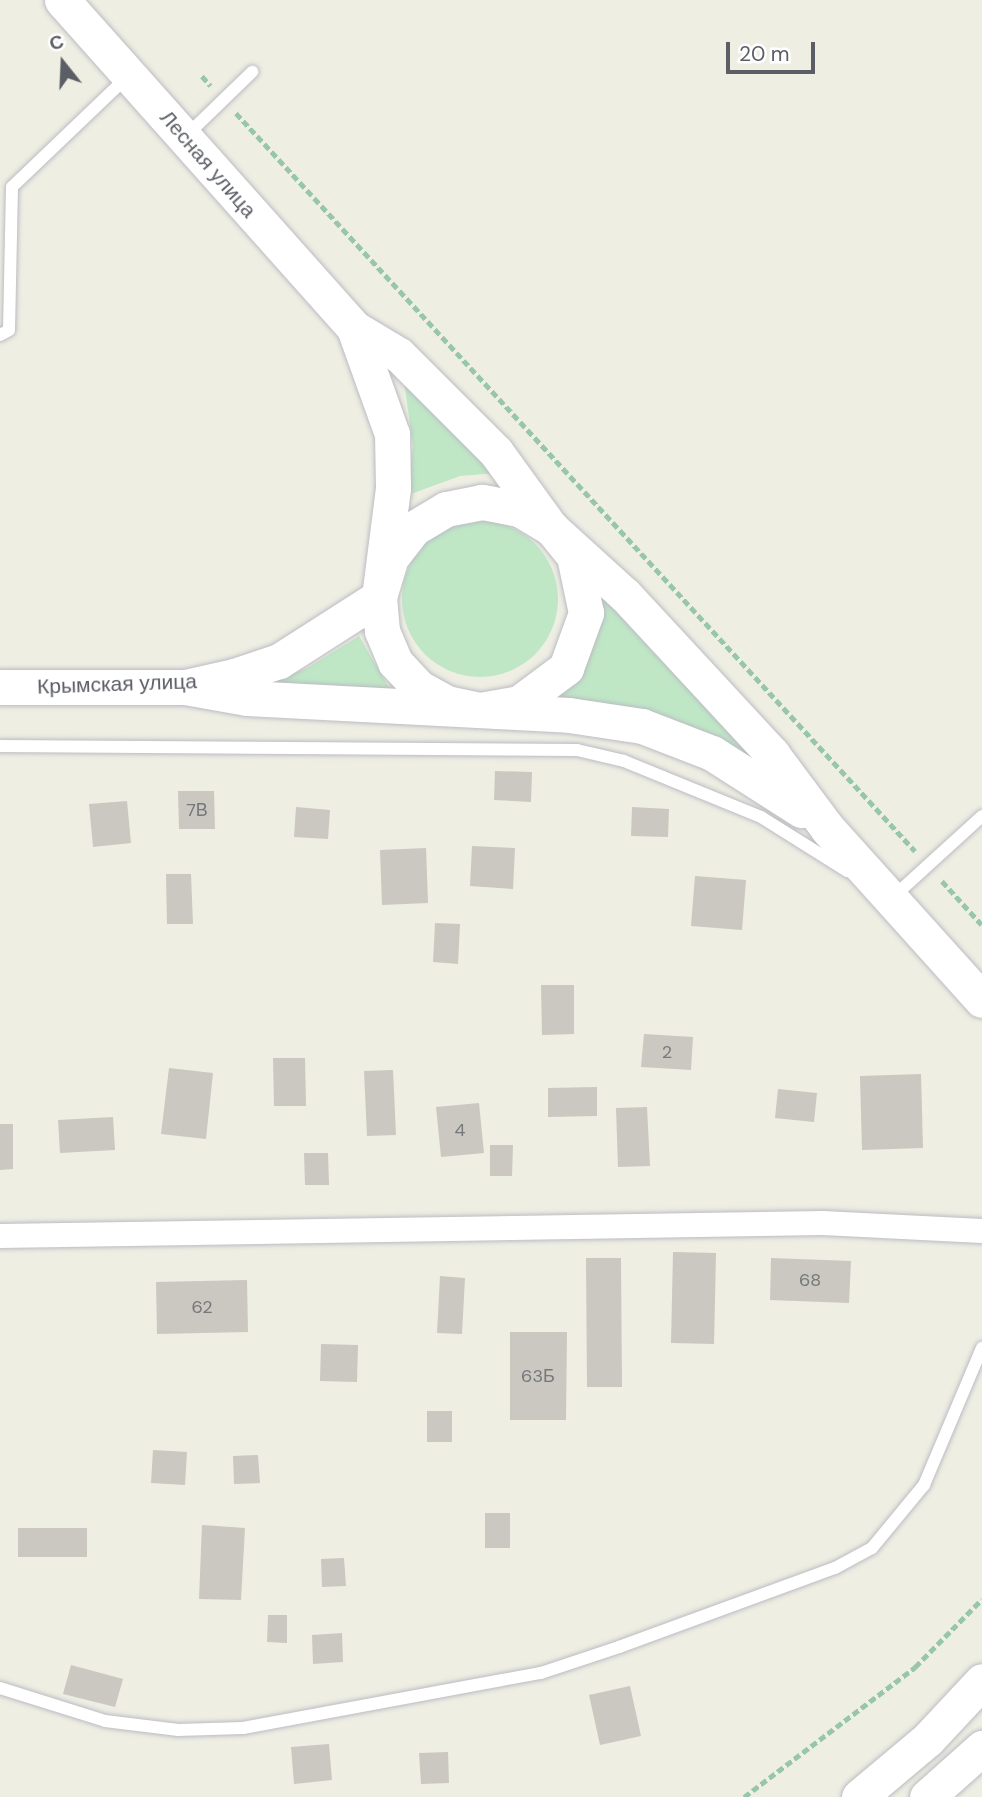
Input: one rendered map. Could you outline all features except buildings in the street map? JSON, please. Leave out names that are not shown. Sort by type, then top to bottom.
[{"type":"street","name":"Лесная улица","points":[[62,0],[354,328]]},
{"type":"street","points":[[354,328],[398,355],[496,453],[574,556],[584,584],[580,642],[545,689],[519,703],[480,710],[447,703],[403,670],[382,631],[379,597],[393,488],[392,434],[354,328]]},
{"type":"street","points":[[379,597],[391,557],[414,528],[446,509],[482,502],[519,509],[551,528],[625,596],[772,754],[828,830],[982,1000]]},
{"type":"street","name":"Крымская улица","points":[[0,687],[185,687],[279,661],[379,597]]},
{"type":"street","points":[[185,687],[247,698],[480,710],[642,726],[712,753],[828,830]]},
{"type":"street","points":[[0,1236],[823,1223],[982,1231]]},
{"type":"street","points":[[859,1797],[928,1739],[982,1681]]},
{"type":"street","points":[[927,1797],[982,1748]]},
{"type":"lane","points":[[185,137],[252,72]]},
{"type":"lane","points":[[0,335],[9,330],[12,187],[129,75]]},
{"type":"lane","points":[[0,746],[577,750],[624,761],[761,817],[891,899],[982,816]]},
{"type":"lane","points":[[0,1688],[105,1720],[178,1730],[243,1728],[541,1673],[619,1647],[835,1568],[872,1548],[924,1485],[982,1348]]},
{"type":"path","points":[[202,76],[982,925]]},
{"type":"path","points":[[744,1797],[915,1667],[982,1599]]},
{"type":"green space","points":[[404,381],[497,473],[460,476],[408,495],[413,446]]},
{"type":"green space","points":[[480,521],[510,527],[535,544],[552,569],[558,599],[552,629],[535,654],[510,671],[480,677],[450,671],[425,654],[408,629],[402,599],[408,569],[425,544],[450,527]]},
{"type":"green space","points":[[603,596],[773,772],[556,699],[586,662],[599,631]]},
{"type":"green space","points":[[359,636],[391,691],[264,686],[309,667]]}]
